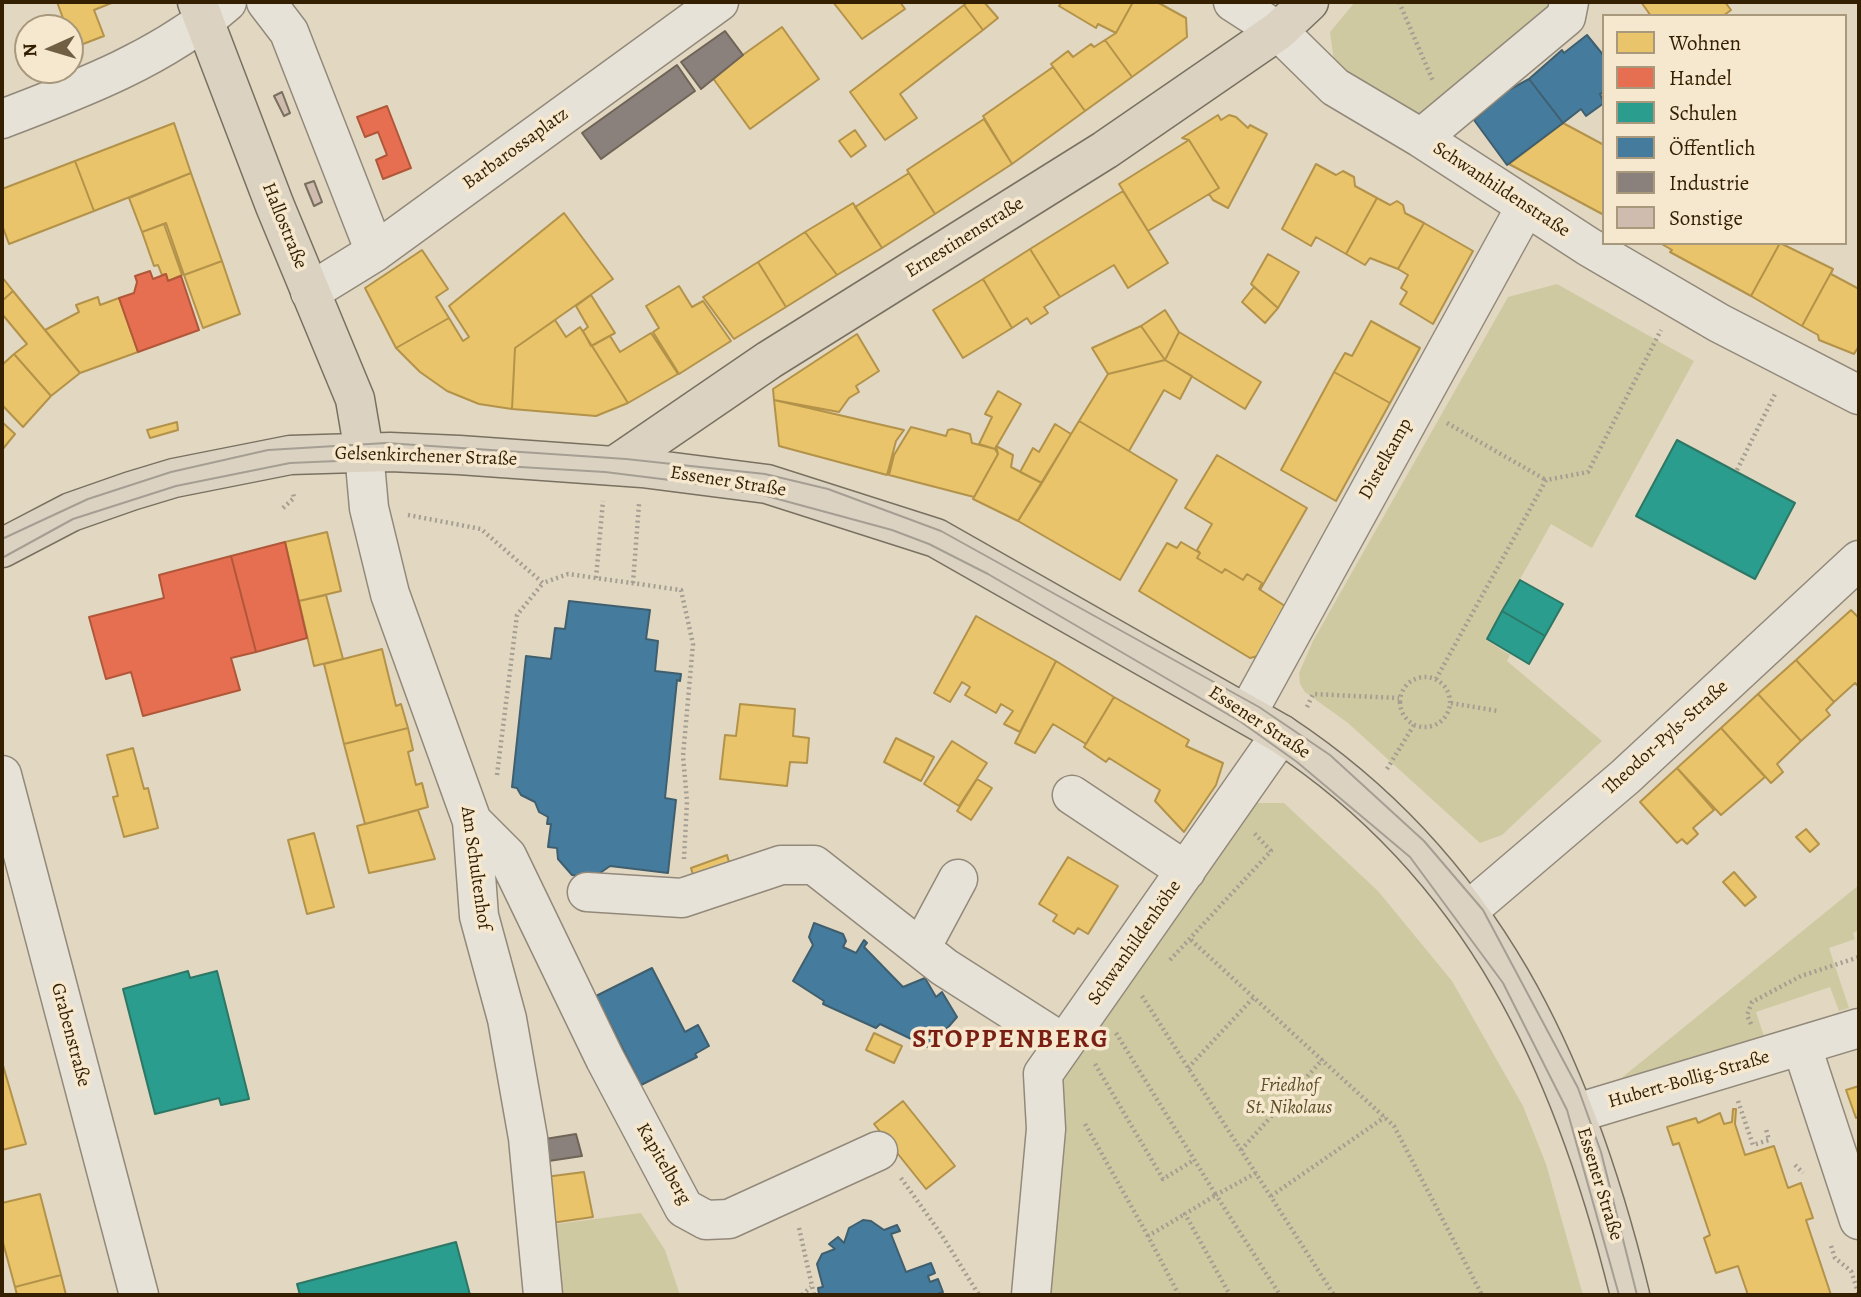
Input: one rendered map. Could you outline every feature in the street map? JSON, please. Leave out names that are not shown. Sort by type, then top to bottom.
[{"type":"main road","name":"Ernestinenstraße","points":[[614,466],[769,360],[1105,150],[1278,31],[1309,2]]},
{"type":"main road","name":"Hallostraße","points":[[210,8],[310,292],[355,399],[364,452]]},
{"type":"main road","name":"Gelsenkirchener Straße","points":[[2,548],[71,512],[174,478],[290,454],[364,452],[614,466]]},
{"type":"main road","name":"Essener Straße","points":[[614,466],[767,484],[936,538],[1248,712],[1286,737],[1367,803],[1416,847],[1469,910],[1524,999],[1577,1113],[1608,1207],[1630,1295]]},
{"type":"street","points":[[266,2],[289,32],[375,252]]},
{"type":"street","name":"Barbarossaplatz","points":[[310,292],[375,252],[719,2]]},
{"type":"street","name":"Schwanhildenstraße","points":[[1233,2],[1278,31],[1335,87],[1435,127],[1526,206],[1678,299],[1859,395]]},
{"type":"street","points":[[1435,127],[1566,17],[1569,2]]},
{"type":"street","points":[[2,118],[130,66],[210,8]]},
{"type":"street","name":"Distelkamp","points":[[1248,712],[1526,206]]},
{"type":"street","name":"Am Schultenhof","points":[[364,452],[369,508],[390,594],[472,821],[480,916],[507,1019],[528,1138],[543,1295]]},
{"type":"street","name":"Theodor-Pyls-Straße","points":[[1469,910],[1625,777],[1859,560]]},
{"type":"street","name":"Schwanhildenhöhe","points":[[1031,1295],[1046,1129],[1043,1074],[1077,1049],[1186,871],[1229,807],[1286,737]]},
{"type":"street","name":"Grabenstraße","points":[[2,775],[139,1295]]},
{"type":"street","points":[[1072,795],[1186,871]]},
{"type":"street","name":"Kapitelberg","points":[[472,821],[507,856],[606,1059],[684,1208],[706,1220],[729,1219],[878,1151]]},
{"type":"street","points":[[587,892],[682,898],[781,866],[814,865],[920,948],[1077,1049]]},
{"type":"street","points":[[920,948],[958,879]]},
{"type":"street","name":"Hubert-Bollig-Straße","points":[[1577,1113],[1859,1028]]},
{"type":"street","points":[[1802,1046],[1859,1220]]},
{"type":"path","points":[[1399,2],[1435,127]]},
{"type":"path","points":[[1416,405],[1546,480],[1588,472],[1678,299]]},
{"type":"path","points":[[1737,470],[1769,406]]},
{"type":"path","points":[[1436,679],[1546,480]]},
{"type":"path","points":[[433,520],[481,529],[543,583]]},
{"type":"path","points":[[596,578],[601,523]]},
{"type":"path","points":[[633,583],[637,527]]},
{"type":"path","points":[[499,784],[496,773],[517,615],[543,583],[568,575],[681,590],[693,644],[683,756],[687,801],[682,898]]},
{"type":"path","points":[[1421,677],[1436,679],[1447,689],[1451,703],[1444,719],[1430,727],[1414,725],[1402,714],[1399,698],[1406,684],[1421,677]]},
{"type":"path","points":[[1286,737],[1313,694],[1399,698]]},
{"type":"path","points":[[1451,703],[1498,711]]},
{"type":"path","points":[[1367,803],[1414,725]]},
{"type":"path","points":[[1165,966],[1271,850],[1229,807]]},
{"type":"path","points":[[1191,940],[1394,1126],[1481,1294],[1474,1295]]},
{"type":"path","points":[[1766,1129],[1769,1140],[1753,1145],[1745,1063],[1747,1015],[1752,1002],[1801,976],[1859,957]]},
{"type":"path","points":[[1132,1000],[1139,992],[1334,1295]]},
{"type":"path","points":[[1188,1068],[1254,997]]},
{"type":"path","points":[[1112,1025],[1280,1295]]},
{"type":"path","points":[[1077,1049],[1163,1179],[1194,1160]]},
{"type":"path","points":[[1241,1150],[1323,1059]]},
{"type":"path","points":[[1081,1117],[1179,1295]]},
{"type":"path","points":[[1271,1196],[1385,1117]]},
{"type":"path","points":[[878,1151],[941,1234],[979,1295]]},
{"type":"path","points":[[1147,1236],[1256,1173]]},
{"type":"path","points":[[792,1192],[814,1295]]},
{"type":"path","points":[[1185,1214],[1230,1295]]},
{"type":"path","points":[[802,1295],[811,1287]]},
{"type":"green space","points":[[1355,2],[1550,2],[1550,15],[1419,120],[1335,68],[1330,32]]},
{"type":"green space","points":[[1557,284],[1694,361],[1592,548],[1551,524],[1486,640],[1510,655],[1507,661],[1602,741],[1502,835],[1480,843],[1348,723],[1305,692],[1300,684],[1299,673],[1313,641],[1508,297]]},
{"type":"green space","name":"Friedhof St. Nikolaus","points":[[1256,803],[1284,803],[1378,891],[1452,981],[1523,1106],[1546,1164],[1583,1295],[1046,1295],[1054,1087]]},
{"type":"green space","points":[[1859,885],[1859,930],[1853,933],[1855,939],[1829,948],[1849,1008],[1839,1011],[1830,987],[1756,1012],[1764,1036],[1646,1078],[1619,1080]]},
{"type":"green space","points":[[641,1213],[665,1250],[680,1295],[556,1295],[549,1225]]},
{"type":"building: Wohnen","points":[[57,2],[114,2],[94,10],[104,36],[84,44],[84,14],[61,14]]},
{"type":"building: Wohnen","points":[[833,2],[900,2],[905,9],[862,39]]},
{"type":"building: Wohnen","points":[[968,2],[984,2],[998,18],[983,30],[964,5]]},
{"type":"building: Wohnen","points":[[1062,2],[1133,2],[1116,33],[1098,24],[1096,28],[1059,6]]},
{"type":"building: Wohnen","points":[[1133,2],[1157,2],[1186,18],[1187,37],[1132,77],[1105,40],[1116,33]]},
{"type":"building: Wohnen","points":[[1641,2],[1725,2],[1731,10],[1726,14],[1650,14]]},
{"type":"building: Wohnen","points":[[964,5],[983,30],[900,94],[917,118],[885,140],[850,92]]},
{"type":"building: Wohnen","points":[[782,27],[819,79],[750,129],[712,77]]},
{"type":"building: Wohnen","points":[[1105,40],[1132,77],[1085,111],[1051,64],[1068,51],[1073,57],[1091,44],[1094,47]]},
{"type":"building: Wohnen","points":[[1053,67],[1085,111],[1012,164],[983,116]]},
{"type":"building: Wohnen","points":[[1218,115],[1221,120],[1229,115],[1236,117],[1248,128],[1250,125],[1267,134],[1228,208],[1213,200],[1209,194],[1219,188],[1189,140],[1182,138]]},
{"type":"building: Wohnen","points":[[984,119],[1012,164],[935,214],[907,170]]},
{"type":"building: Wohnen","points":[[174,123],[191,173],[94,211],[75,161]]},
{"type":"building: Wohnen","points":[[1563,123],[1602,144],[1602,214],[1509,164]]},
{"type":"building: Wohnen","points":[[855,130],[866,146],[851,157],[839,141]]},
{"type":"building: Wohnen","points":[[1189,140],[1219,188],[1148,231],[1119,184]]},
{"type":"building: Wohnen","points":[[75,161],[94,211],[9,244],[2,225],[2,189]]},
{"type":"building: Wohnen","points":[[1316,164],[1336,175],[1343,171],[1354,177],[1355,186],[1377,198],[1346,254],[1316,237],[1311,246],[1282,229]]},
{"type":"building: Wohnen","points":[[191,173],[222,261],[184,275],[166,223],[142,232],[129,198]]},
{"type":"building: Wohnen","points":[[909,173],[935,214],[882,248],[855,207]]},
{"type":"building: Wohnen","points":[[1123,191],[1168,263],[1128,288],[1114,265],[1060,297],[1030,249]]},
{"type":"building: Wohnen","points":[[1377,198],[1390,205],[1397,201],[1403,205],[1405,213],[1424,223],[1398,269],[1370,258],[1365,265],[1346,254]]},
{"type":"building: Wohnen","points":[[853,203],[882,248],[837,275],[805,232]]},
{"type":"building: Wohnen","points":[[564,213],[613,279],[515,348],[512,409],[479,404],[447,391],[420,372],[396,348],[449,318],[463,341],[469,337],[449,306]]},
{"type":"building: Wohnen","points":[[1424,223],[1473,251],[1433,324],[1400,304],[1407,292],[1401,288],[1408,275],[1398,269]]},
{"type":"building: Wohnen","points":[[164,224],[182,275],[168,281],[158,265],[154,266],[142,232]]},
{"type":"building: Wohnen","points":[[805,232],[837,275],[786,307],[758,262]]},
{"type":"building: Wohnen","points":[[1663,245],[1779,245],[1751,296],[1670,252],[1672,250]]},
{"type":"building: Wohnen","points":[[1779,245],[1833,269],[1802,326],[1751,296]]},
{"type":"building: Wohnen","points":[[1030,249],[1060,297],[1044,307],[1048,313],[1031,324],[1027,318],[1012,328],[983,279]]},
{"type":"building: Wohnen","points":[[422,250],[448,289],[436,297],[449,318],[396,348],[365,288]]},
{"type":"building: Wohnen","points":[[1268,254],[1299,272],[1278,308],[1251,284]]},
{"type":"building: Wohnen","points":[[222,261],[240,314],[203,328],[184,275]]},
{"type":"building: Wohnen","points":[[758,262],[786,307],[734,339],[703,297]]},
{"type":"building: Wohnen","points":[[1833,269],[1831,274],[1859,289],[1859,346],[1854,354],[1819,340],[1818,335],[1802,326]]},
{"type":"building: Wohnen","points":[[2,277],[13,291],[2,301]]},
{"type":"building: Wohnen","points":[[983,279],[1012,328],[963,358],[933,310]]},
{"type":"building: Wohnen","points":[[679,286],[692,307],[703,301],[731,341],[679,374],[653,332],[659,328],[646,306]]},
{"type":"building: Wohnen","points":[[1254,287],[1278,308],[1265,323],[1242,302]]},
{"type":"building: Wohnen","points":[[13,291],[80,373],[51,396],[14,354],[27,344],[2,314],[2,301]]},
{"type":"building: Wohnen","points":[[591,295],[615,333],[591,346],[583,331],[588,327],[576,306]]},
{"type":"building: Wohnen","points":[[98,297],[100,305],[119,298],[138,352],[80,373],[45,330],[79,312],[76,305]]},
{"type":"building: Wohnen","points":[[1165,310],[1179,332],[1165,360],[1141,326]]},
{"type":"building: Wohnen","points":[[555,320],[566,337],[580,327],[628,403],[596,416],[512,409],[515,348]]},
{"type":"building: Wohnen","points":[[1371,321],[1420,348],[1390,403],[1334,372],[1345,353],[1352,356]]},
{"type":"building: Wohnen","points":[[1141,326],[1165,360],[1108,374],[1092,348]]},
{"type":"building: Wohnen","points":[[1179,332],[1261,382],[1245,409],[1165,360]]},
{"type":"building: Wohnen","points":[[651,333],[678,374],[628,403],[592,346],[610,336],[620,352]]},
{"type":"building: Wohnen","points":[[857,334],[879,371],[856,386],[859,392],[849,398],[839,412],[774,400],[773,389]]},
{"type":"building: Wohnen","points":[[14,354],[51,396],[23,427],[2,405],[2,365]]},
{"type":"building: Wohnen","points":[[1165,360],[1192,376],[1180,399],[1164,390],[1129,451],[1079,421],[1108,374]]},
{"type":"building: Wohnen","points":[[1334,372],[1390,403],[1336,501],[1281,470]]},
{"type":"building: Wohnen","points":[[998,391],[1021,404],[995,449],[979,444],[992,417],[985,414]]},
{"type":"building: Wohnen","points":[[774,400],[904,430],[896,441],[887,475],[779,446]]},
{"type":"building: Wohnen","points":[[1079,421],[1177,480],[1120,580],[1018,521]]},
{"type":"building: Wohnen","points":[[2,422],[15,434],[2,450]]},
{"type":"building: Wohnen","points":[[177,422],[178,430],[150,438],[147,430]]},
{"type":"building: Wohnen","points":[[1055,424],[1071,434],[1042,483],[1020,472],[1033,448],[1039,452]]},
{"type":"building: Wohnen","points":[[911,427],[946,436],[948,430],[952,429],[970,434],[972,443],[995,449],[998,454],[974,497],[889,475],[894,455]]},
{"type":"building: Wohnen","points":[[996,446],[1013,455],[1011,467],[1042,483],[1018,521],[973,499],[998,454]]},
{"type":"building: Wohnen","points":[[1217,455],[1307,508],[1260,590],[1262,583],[1247,574],[1243,580],[1225,569],[1222,573],[1197,558],[1200,553],[1197,550],[1212,524],[1185,508]]},
{"type":"building: Wohnen","points":[[327,532],[341,591],[299,601],[285,542]]},
{"type":"building: Wohnen","points":[[1181,542],[1200,553],[1197,558],[1222,573],[1225,569],[1243,580],[1247,574],[1262,583],[1259,589],[1288,608],[1262,655],[1250,658],[1139,591],[1167,543],[1177,548]]},
{"type":"building: Wohnen","points":[[326,595],[343,659],[314,666],[299,601]]},
{"type":"building: Wohnen","points":[[1851,610],[1859,618],[1859,687],[1855,683],[1834,702],[1796,660]]},
{"type":"building: Wohnen","points":[[976,616],[1056,661],[1020,732],[1004,724],[1013,711],[1001,704],[996,713],[965,695],[970,687],[962,682],[950,702],[934,693]]},
{"type":"building: Wohnen","points":[[382,649],[396,706],[401,704],[408,728],[344,744],[324,664]]},
{"type":"building: Wohnen","points":[[1796,660],[1834,702],[1826,710],[1830,715],[1801,741],[1758,694]]},
{"type":"building: Wohnen","points":[[1056,661],[1114,697],[1086,744],[1053,724],[1035,753],[1015,743]]},
{"type":"building: Wohnen","points":[[1758,694],[1801,741],[1777,764],[1783,772],[1771,783],[1721,728]]},
{"type":"building: Wohnen","points":[[1114,697],[1189,740],[1186,746],[1223,763],[1216,785],[1184,832],[1155,801],[1160,790],[1109,758],[1106,762],[1084,747]]},
{"type":"building: Wohnen","points":[[740,704],[795,709],[793,736],[809,738],[807,763],[790,762],[787,786],[720,779],[725,735],[736,736]]},
{"type":"building: Wohnen","points":[[408,728],[413,750],[408,752],[416,785],[422,783],[428,807],[365,824],[344,744]]},
{"type":"building: Wohnen","points":[[1721,728],[1765,777],[1721,815],[1677,768]]},
{"type":"building: Wohnen","points":[[896,738],[934,757],[921,781],[884,762]]},
{"type":"building: Wohnen","points":[[952,741],[987,763],[959,806],[924,784]]},
{"type":"building: Wohnen","points":[[133,748],[144,789],[148,788],[158,828],[124,837],[113,797],[118,796],[107,755]]},
{"type":"building: Wohnen","points":[[1677,768],[1714,810],[1693,828],[1698,834],[1687,844],[1682,839],[1677,843],[1640,802]]},
{"type":"building: Wohnen","points":[[977,779],[992,788],[971,820],[957,811]]},
{"type":"building: Wohnen","points":[[418,810],[435,859],[369,873],[357,826]]},
{"type":"building: Wohnen","points":[[1806,829],[1819,844],[1810,852],[1796,837]]},
{"type":"building: Wohnen","points":[[314,833],[334,907],[307,914],[288,840]]},
{"type":"building: Wohnen","points":[[727,855],[732,872],[696,885],[691,868]]},
{"type":"building: Wohnen","points":[[1068,857],[1118,886],[1088,934],[1078,928],[1074,934],[1053,921],[1057,915],[1039,904]]},
{"type":"building: Wohnen","points":[[1734,872],[1756,897],[1745,906],[1723,882]]},
{"type":"building: Wohnen","points":[[874,1033],[902,1046],[894,1063],[866,1050]]},
{"type":"building: Wohnen","points":[[2,1062],[26,1144],[2,1150]]},
{"type":"building: Wohnen","points":[[1859,1086],[1859,1117],[1856,1118],[1846,1090]]},
{"type":"building: Wohnen","points":[[903,1101],[955,1166],[926,1189],[874,1124]]},
{"type":"building: Wohnen","points":[[1733,1109],[1736,1109],[1735,1124],[1745,1155],[1774,1146],[1788,1188],[1801,1183],[1813,1218],[1806,1220],[1831,1295],[1748,1295],[1738,1266],[1716,1273],[1704,1238],[1710,1235],[1679,1143],[1673,1145],[1667,1127],[1696,1118],[1698,1123],[1720,1113],[1724,1124],[1732,1122]]},
{"type":"building: Wohnen","points":[[584,1172],[593,1217],[551,1223],[545,1177]]},
{"type":"building: Wohnen","points":[[40,1194],[61,1275],[15,1287],[2,1239],[2,1203]]},
{"type":"building: Wohnen","points":[[61,1275],[66,1295],[17,1295],[15,1287]]},
{"type":"building: Handel","points":[[387,106],[411,168],[383,179],[376,160],[387,155],[378,132],[365,137],[357,117]]},
{"type":"building: Handel","points":[[150,271],[153,279],[166,274],[168,281],[181,276],[199,330],[138,352],[119,298],[134,293],[137,282],[135,276]]},
{"type":"building: Handel","points":[[285,542],[307,638],[256,652],[231,556]]},
{"type":"building: Handel","points":[[231,556],[256,652],[231,658],[240,690],[143,716],[131,672],[106,679],[89,617],[164,598],[159,575]]},
{"type":"building: Schulen","points":[[1677,440],[1795,503],[1755,579],[1636,516]]},
{"type":"building: Schulen","points":[[1520,580],[1563,604],[1545,636],[1502,611]]},
{"type":"building: Schulen","points":[[1502,611],[1545,636],[1529,664],[1487,639]]},
{"type":"building: Schulen","points":[[188,971],[190,978],[217,971],[249,1099],[221,1105],[219,1098],[155,1114],[123,989]]},
{"type":"building: Schulen","points":[[456,1242],[470,1295],[300,1295],[297,1284]]},
{"type":"building: Öffentlich","points":[[1587,35],[1602,54],[1602,104],[1586,116],[1581,109],[1563,123],[1529,79],[1562,50],[1564,53]]},
{"type":"building: Öffentlich","points":[[1529,79],[1563,123],[1507,165],[1474,120],[1507,91]]},
{"type":"building: Öffentlich","points":[[569,601],[650,610],[646,639],[658,641],[655,671],[681,674],[680,681],[677,680],[665,798],[676,800],[668,873],[610,866],[593,878],[572,875],[558,859],[557,848],[548,847],[551,824],[547,824],[548,817],[539,812],[535,802],[512,787],[526,656],[551,659],[555,628],[565,629]]},
{"type":"building: Öffentlich","points":[[814,923],[843,934],[846,941],[843,947],[856,953],[864,940],[867,943],[864,947],[903,987],[925,978],[936,997],[942,992],[957,1017],[930,1048],[880,1024],[876,1028],[823,1004],[824,1001],[793,981],[813,945],[809,937]]},
{"type":"building: Öffentlich","points":[[652,968],[685,1032],[698,1025],[709,1046],[695,1054],[697,1057],[641,1085],[596,996]]},
{"type":"building: Öffentlich","points":[[863,1220],[871,1221],[884,1230],[897,1225],[900,1231],[891,1234],[906,1272],[931,1263],[935,1273],[928,1276],[930,1282],[938,1279],[943,1292],[935,1295],[819,1294],[818,1288],[823,1287],[817,1264],[822,1254],[835,1249],[829,1244],[838,1237],[844,1243],[849,1228]]},
{"type":"building: Industrie","points":[[725,31],[743,55],[701,89],[681,62]]},
{"type":"building: Industrie","points":[[677,65],[695,91],[601,159],[582,133]]},
{"type":"building: Industrie","points":[[576,1134],[582,1156],[542,1162],[539,1140]]},
{"type":"building: Sonstige","points":[[282,92],[290,113],[284,116],[274,96]]},
{"type":"building: Sonstige","points":[[314,181],[322,202],[314,206],[305,184]]},
{"type":"tram line","points":[[2,539],[88,499],[171,472],[268,450],[386,443],[626,459],[765,474],[828,489],[941,531],[1259,707],[1330,755],[1424,841],[1483,910],[1578,1088],[1601,1152],[1637,1295]]},
{"type":"tram line","points":[[2,558],[73,519],[176,486],[290,463],[384,459],[605,472],[686,482],[763,495],[892,530],[929,544],[988,574],[1241,722],[1297,762],[1410,857],[1503,983],[1567,1110],[1619,1295]]},
{"type":"district","name":"STOPPENBERG","points":[[1011,1041]]}]
